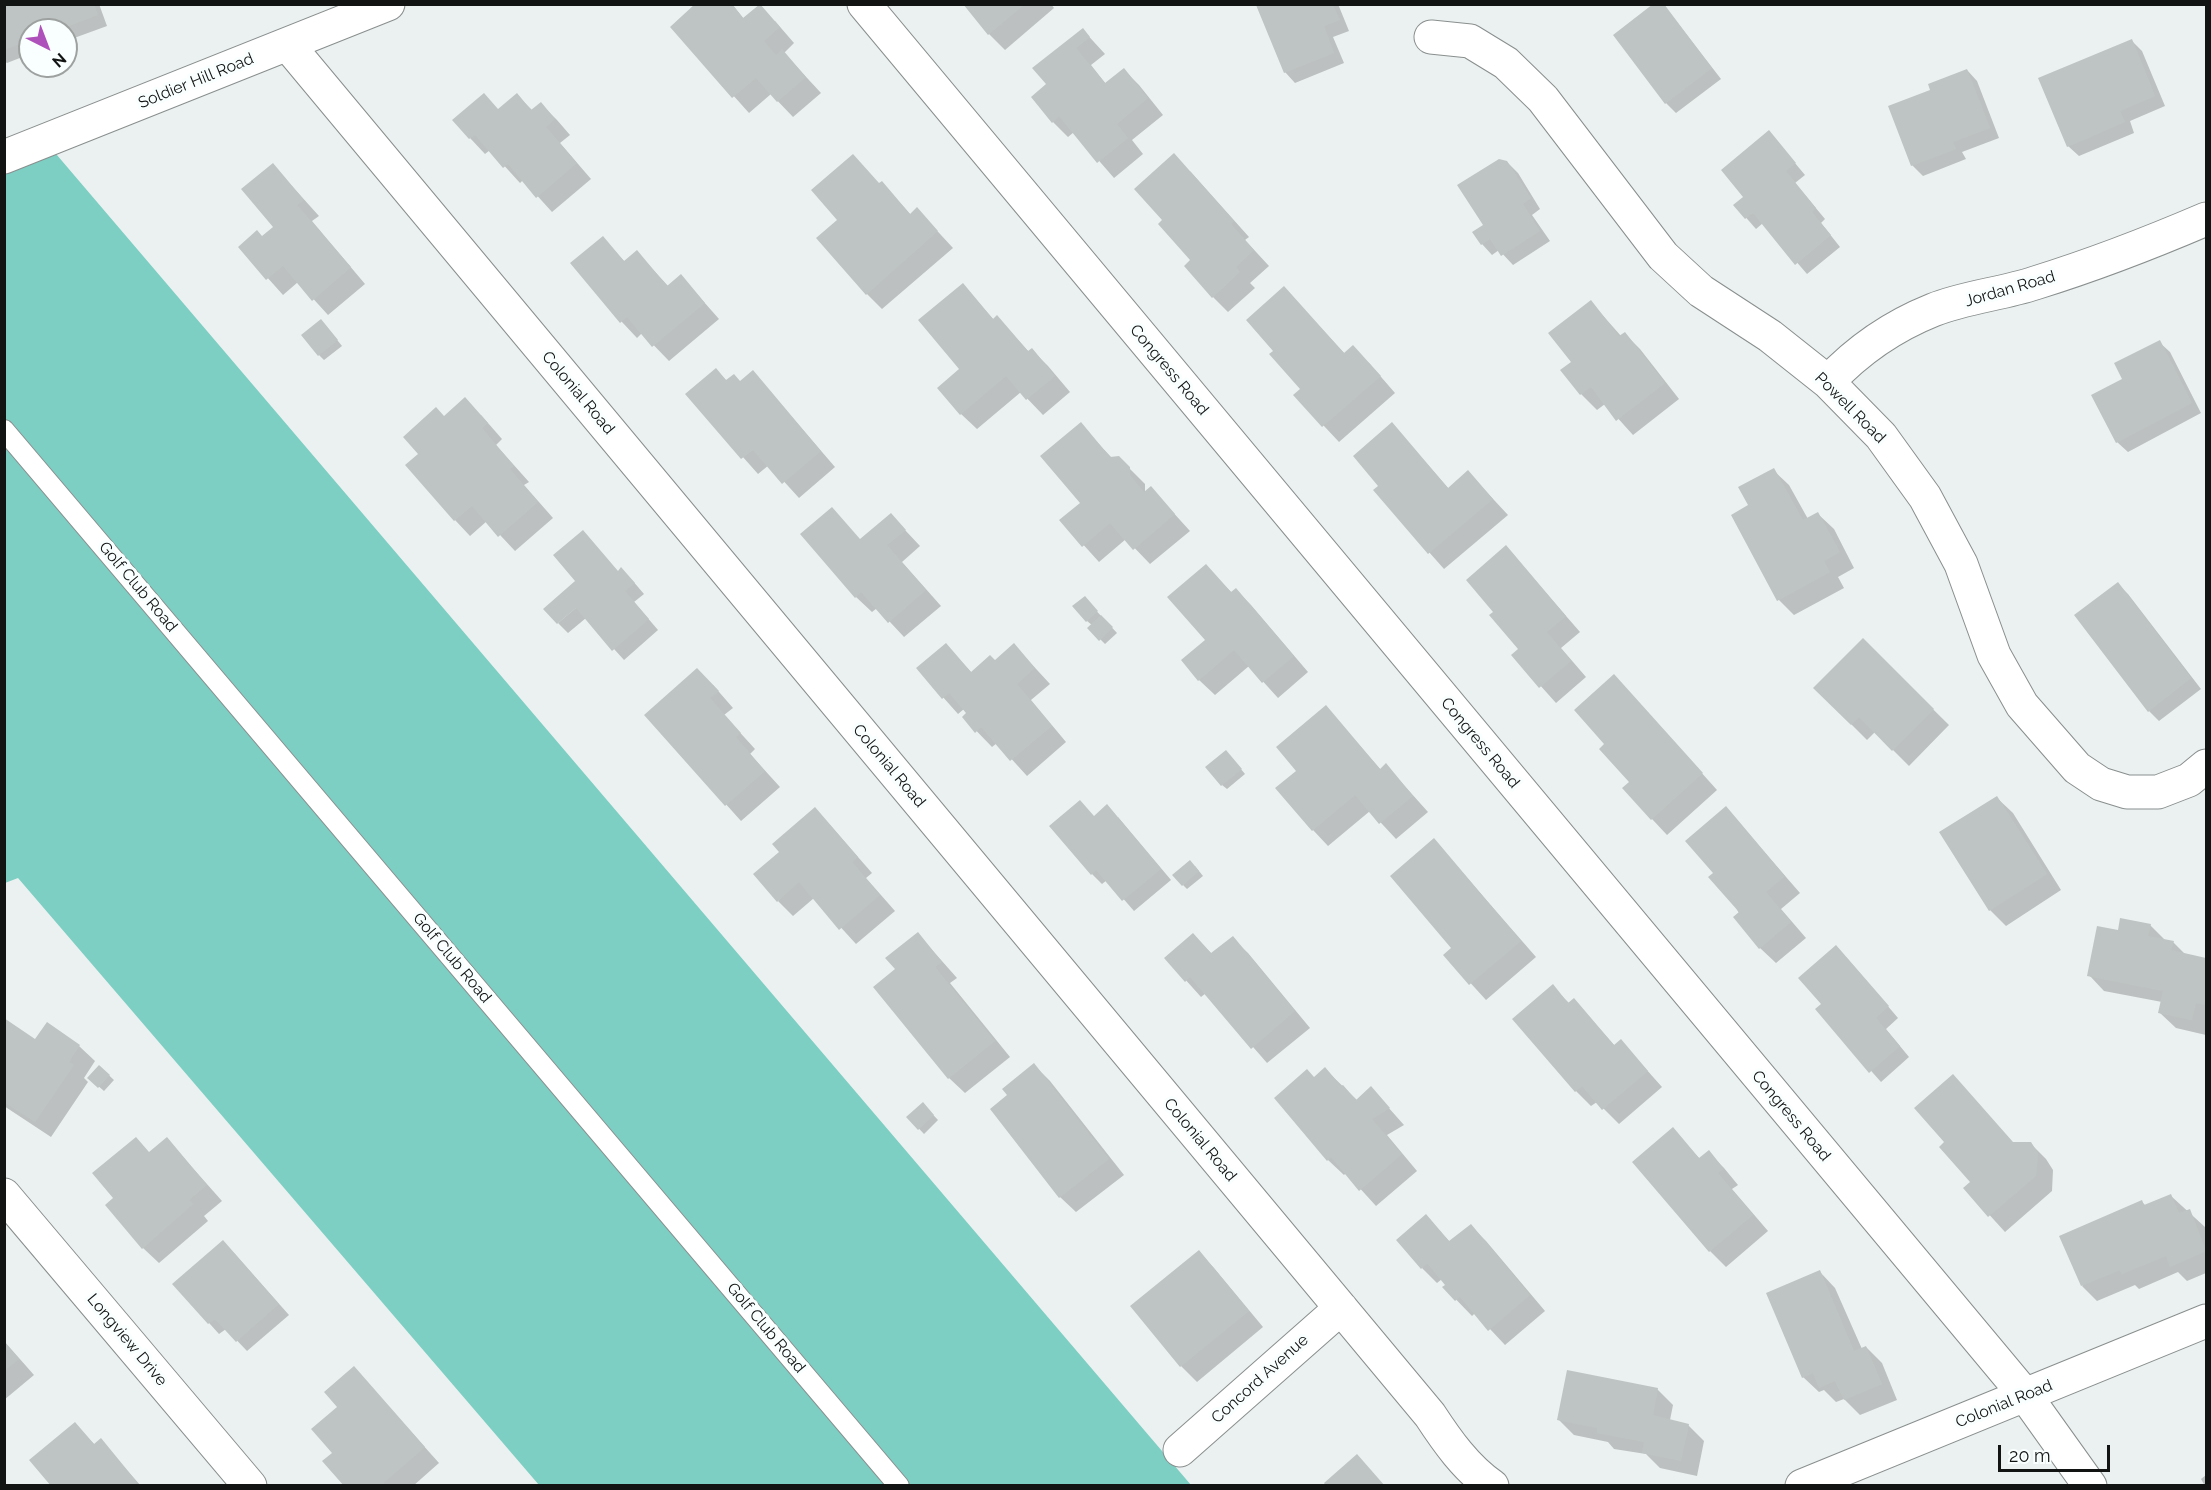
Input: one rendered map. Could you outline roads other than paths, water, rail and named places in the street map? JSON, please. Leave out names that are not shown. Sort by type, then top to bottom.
[{"type":"street","name":"Soldier Hill Road","points":[[4,157],[388,4]]},
{"type":"street","name":"Congress Road","points":[[864,4],[2025,1395],[2090,1485]]},
{"type":"street","name":"Powell Road","points":[[1431,37],[1470,41],[1506,63],[1543,99],[1664,256],[1701,291],[1770,336],[1828,382],[1881,436],[1925,497],[1961,564],[1994,655],[2022,705],[2077,768],[2101,784],[2127,792],[2158,792],[2189,780],[2206,766]]},
{"type":"street","name":"Colonial Road","points":[[288,45],[1430,1415],[1452,1447],[1484,1480],[1492,1485]]},
{"type":"street","name":"Jordan Road","points":[[1828,382],[1847,362],[1884,334],[1934,310],[2033,284],[2120,255],[2206,219]]},
{"type":"street","name":"Longview Drive","points":[[4,1195],[250,1485]]},
{"type":"street","name":"Concord Avenue","points":[[1180,1450],[1341,1308]]},
{"type":"street","name":"Colonial Road","points":[[1802,1485],[2206,1321]]},
{"type":"lane","name":"Golf Club Road","points":[[4,430],[899,1485]]}]
